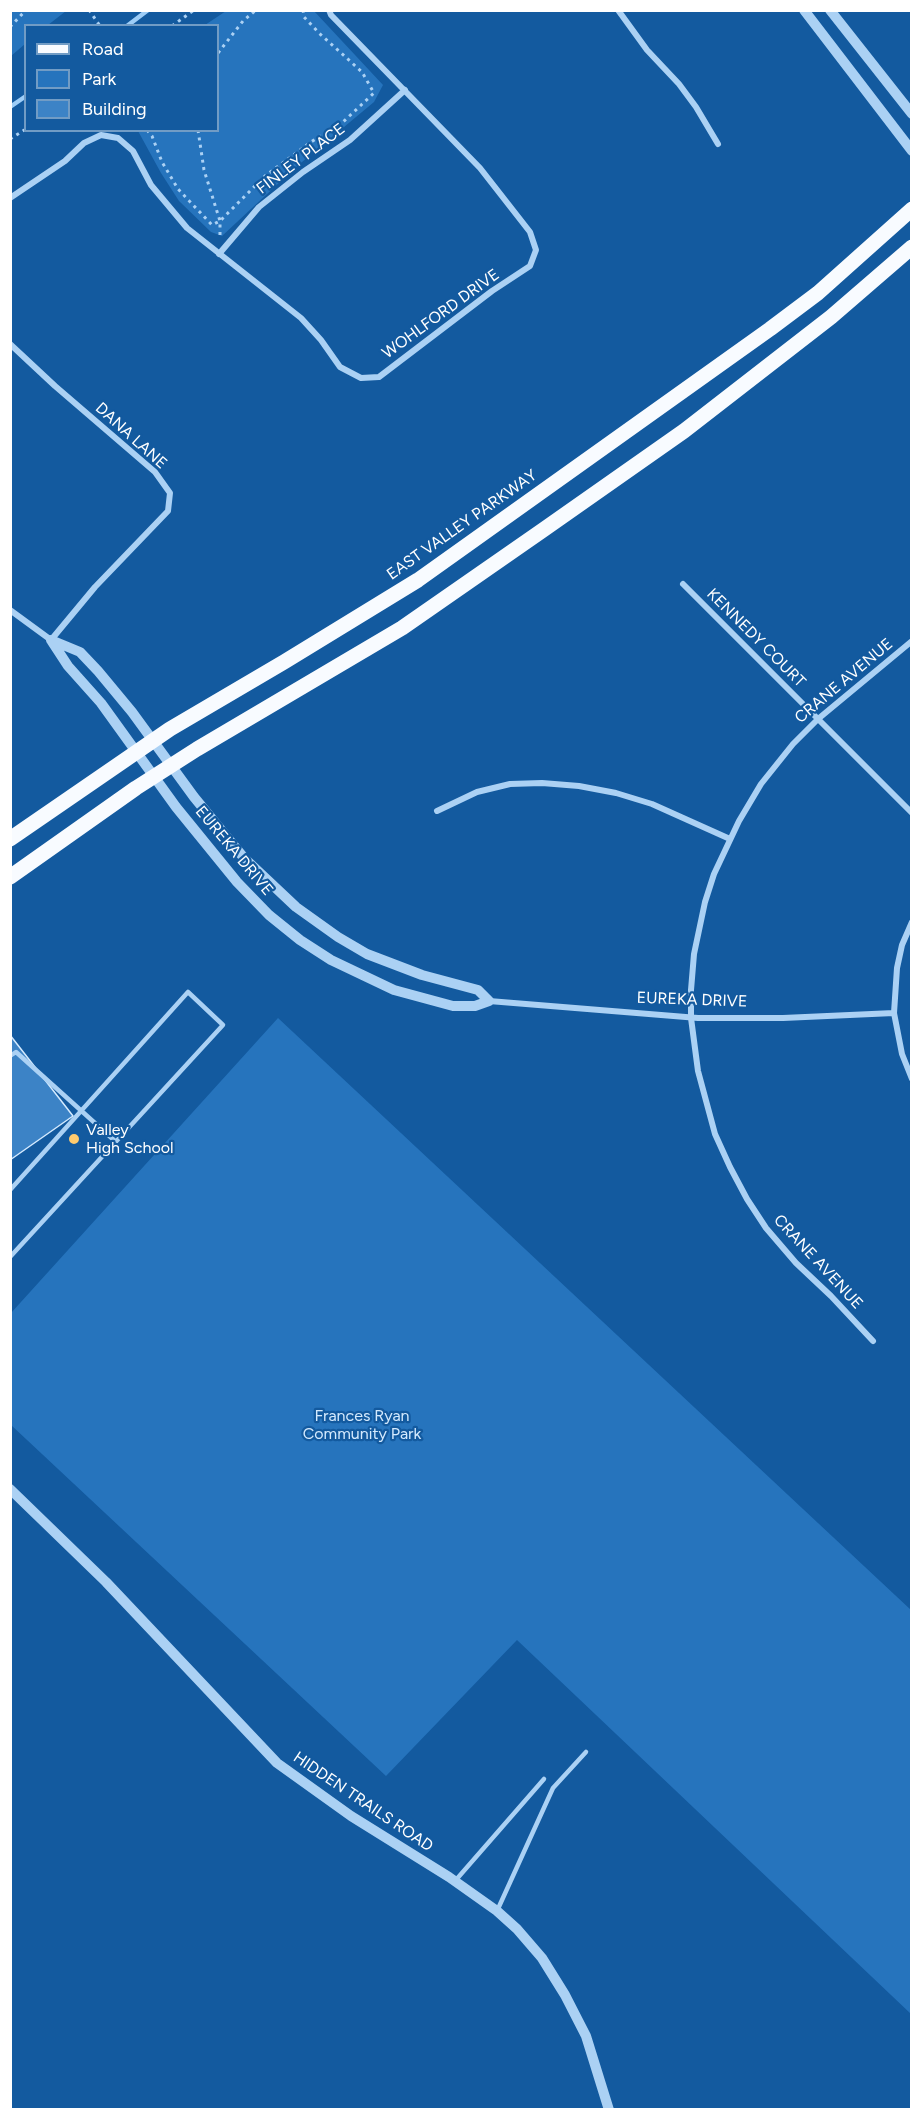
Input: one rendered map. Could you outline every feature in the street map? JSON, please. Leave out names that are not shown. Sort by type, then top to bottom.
[{"type":"main road","name":"EAST VALLEY PARKWAY","points":[[10,839],[153,740],[418,580],[818,293],[912,208]]},
{"type":"main road","points":[[10,877],[171,765],[402,628],[684,431],[831,317],[912,247]]},
{"type":"street","name":"WOHLFORD DRIVE","points":[[10,198],[65,160],[84,143],[100,135],[118,138],[133,151],[151,185],[187,228],[301,318],[321,340],[340,367],[361,378],[379,377],[492,291],[530,266],[536,250],[531,231],[480,168],[331,15],[329,10]]},
{"type":"street","points":[[618,10],[647,50],[679,84],[718,144]]},
{"type":"street","points":[[804,10],[912,152]]},
{"type":"street","points":[[830,10],[912,114]]},
{"type":"street","name":"FINLEY PLACE","points":[[219,254],[259,207],[303,172],[350,140],[405,90]]},
{"type":"street","name":"DANA LANE","points":[[10,344],[155,472],[170,493],[168,511],[95,587],[51,640]]},
{"type":"street","name":"KENNEDY COURT","points":[[683,584],[912,813]]},
{"type":"street","name":"EUREKA DRIVE","points":[[10,610],[51,640],[80,652],[119,696],[194,797],[244,858],[269,883],[315,922],[367,954],[422,975],[478,990],[489,1001]]},
{"type":"street","name":"EUREKA DRIVE","points":[[51,640],[68,666],[101,703],[154,777],[237,882],[269,915],[331,960],[393,990],[453,1006],[475,1006],[489,1001],[692,1018],[783,1018],[894,1013]]},
{"type":"street","name":"CRANE AVENUE","points":[[873,1341],[796,1263],[766,1228],[747,1199],[716,1134],[698,1071],[691,990],[694,954],[714,874],[756,792],[777,762],[818,719],[912,641]]},
{"type":"street","points":[[437,811],[477,792],[510,784],[542,783],[579,786],[616,793],[652,804],[730,839]]},
{"type":"street","points":[[912,922],[902,945],[897,968],[894,1013],[902,1054],[912,1078]]},
{"type":"street","name":"HIDDEN TRAILS ROAD","points":[[10,1488],[106,1582],[277,1763],[351,1816],[454,1881],[497,1911],[517,1929],[542,1958],[565,1995],[586,2036],[609,2109]]},
{"type":"lane","points":[[10,1190],[188,992],[223,1025],[10,1257]]},
{"type":"lane","points":[[10,1056],[16,1052],[116,1142]]},
{"type":"lane","points":[[497,1911],[553,1788],[586,1752]]},
{"type":"lane","points":[[454,1881],[544,1779]]},
{"type":"path","points":[[10,27],[26,10]]},
{"type":"path","points":[[89,10],[99,24]]},
{"type":"path","points":[[175,24],[194,10]]},
{"type":"path","points":[[219,52],[243,21],[256,10]]},
{"type":"path","points":[[149,132],[162,162],[178,189],[212,225],[220,221],[265,176],[343,122],[374,93],[362,72],[319,33],[304,17],[303,10]]},
{"type":"path","points":[[10,139],[24,130]]},
{"type":"path","points":[[198,132],[204,170],[220,221],[219,254]]},
{"type":"green space","points":[[11,10],[66,10],[49,24],[24,24],[24,45],[11,56]]},
{"type":"green space","points":[[226,11],[314,11],[383,85],[374,102],[296,167],[222,236],[211,232],[179,201],[139,132],[219,132],[219,24],[206,24]]},
{"type":"green space","name":"Frances Ryan Community Park","points":[[278,1018],[911,1610],[911,2014],[517,1640],[386,1776],[11,1425],[11,1313]]},
{"type":"building","points":[[10,1035],[73,1116],[10,1160]]},
{"type":"waterway","points":[[130,24],[148,10]]},
{"type":"waterway","points":[[10,107],[24,97]]},
{"type":"place","name":"Valley High School","points":[[74,1139]]}]
